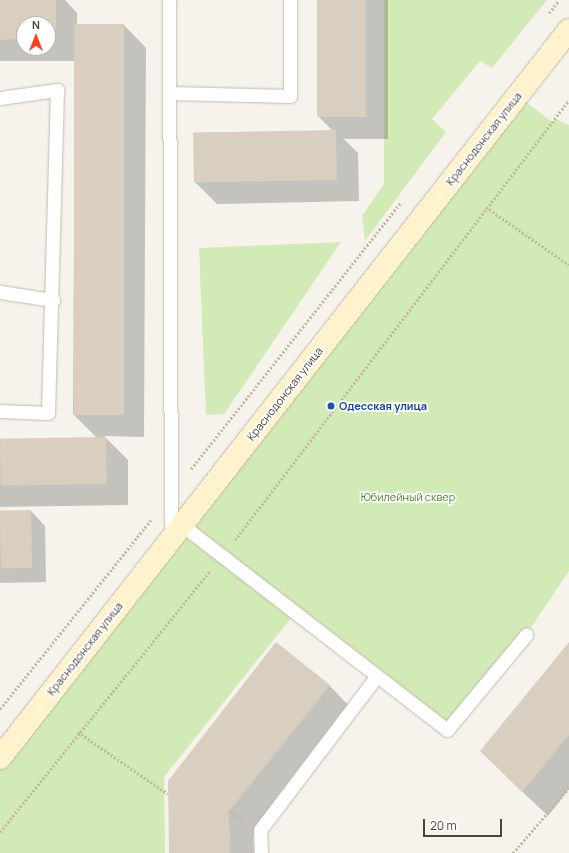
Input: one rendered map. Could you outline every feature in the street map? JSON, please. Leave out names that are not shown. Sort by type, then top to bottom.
[{"type":"street","name":"Краснодонская улица","points":[[0,758],[569,30]]},
{"type":"lane","points":[[169,0],[171,495],[177,532],[223,556],[447,730],[526,636]]},
{"type":"lane","points":[[170,93],[290,96],[290,0]]},
{"type":"lane","points":[[0,98],[57,90],[53,300],[48,413],[0,411]]},
{"type":"lane","points":[[0,292],[53,300]]},
{"type":"lane","points":[[261,853],[260,830],[377,676]]},
{"type":"path","points":[[545,18],[559,0]]},
{"type":"path","points":[[0,832],[78,732],[223,556],[486,207],[569,100]]},
{"type":"path","points":[[0,709],[171,495],[403,200]]},
{"type":"path","points":[[486,207],[569,265]]},
{"type":"path","points":[[78,732],[168,794]]},
{"type":"path","points":[[513,853],[569,788]]},
{"type":"green space","points":[[384,0],[547,0],[492,68],[480,61],[432,119],[446,132],[365,241],[362,216],[384,184]]},
{"type":"green space","name":"Юбилейный сквер","points":[[518,96],[552,122],[556,119],[569,125],[569,571],[526,635],[447,730],[295,613],[164,777],[165,853],[0,853],[0,758]]},
{"type":"green space","points":[[341,242],[224,414],[206,415],[199,248]]},
{"type":"building","points":[[0,0],[56,0],[56,16],[16,16],[16,39],[0,40]]},
{"type":"building","points":[[317,0],[366,0],[366,117],[317,117]]},
{"type":"building","points":[[74,24],[124,24],[124,415],[74,415]]},
{"type":"building","points":[[336,130],[337,180],[194,182],[193,132]]},
{"type":"building","points":[[106,437],[107,484],[1,486],[0,439]]},
{"type":"building","points":[[31,510],[32,568],[1,569],[0,511]]},
{"type":"building","points":[[276,642],[330,685],[229,811],[230,853],[169,853],[168,781]]},
{"type":"building","points":[[569,642],[569,735],[522,792],[480,751]]},
{"type":"place","name":"Одесская улица","points":[[331,406]]}]
